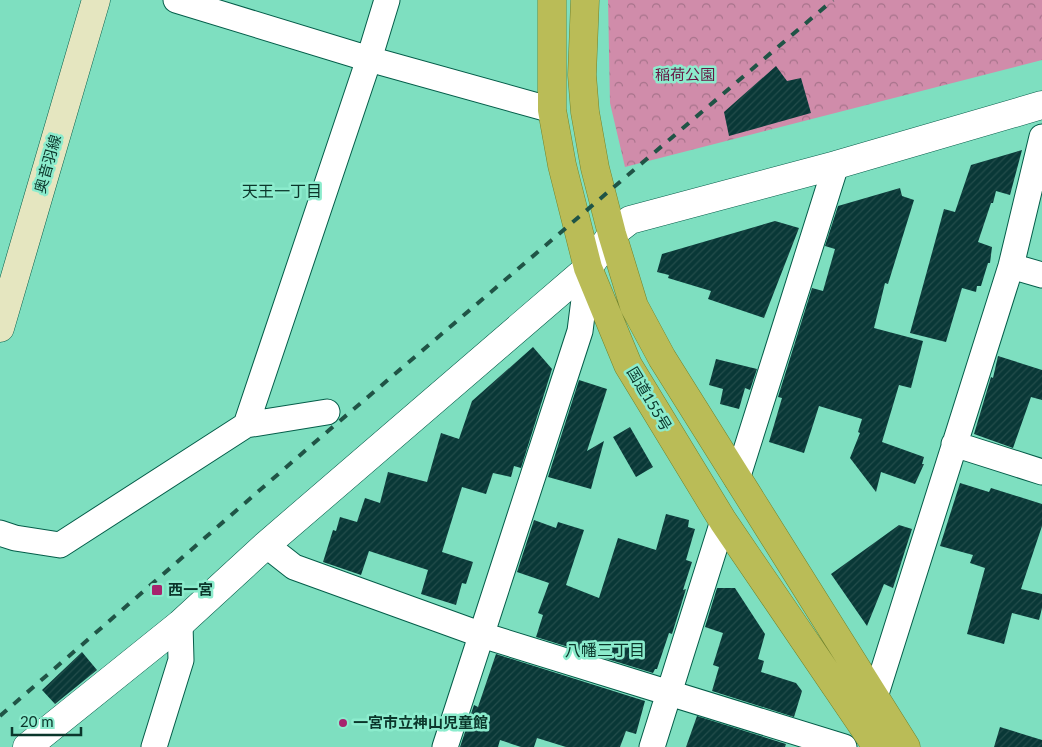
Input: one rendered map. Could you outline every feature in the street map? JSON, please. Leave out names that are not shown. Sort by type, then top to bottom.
[{"type":"highway","name":"国道155号","points":[[552,0],[552,110],[562,166],[588,268],[628,365],[723,521],[877,747]]},
{"type":"highway","points":[[585,0],[582,74],[585,112],[595,168],[612,234],[634,306],[662,358],[906,747]]},
{"type":"main road","name":"奥音羽線","points":[[0,326],[96,0]]},
{"type":"street","points":[[176,0],[369,59],[552,110]]},
{"type":"street","points":[[246,425],[387,0]]},
{"type":"street","points":[[27,747],[180,624],[266,545],[588,268],[612,234],[630,220],[836,165],[1042,105]]},
{"type":"street","points":[[875,696],[1011,266],[1042,137]]},
{"type":"street","points":[[737,479],[836,165]]},
{"type":"street","points":[[1011,266],[1042,276]]},
{"type":"street","points":[[445,747],[580,331],[588,268]]},
{"type":"street","points":[[0,533],[15,538],[60,546],[246,425],[327,412]]},
{"type":"street","points":[[954,444],[1042,472]]},
{"type":"street","points":[[652,747],[723,521]]},
{"type":"street","points":[[266,545],[294,566],[482,635],[844,747]]},
{"type":"street","points":[[154,747],[181,660],[180,624]]},
{"type":"green space","name":"稲荷公園","points":[[608,0],[1042,0],[1042,60],[625,167],[610,103]]},
{"type":"building","points":[[776,66],[787,81],[801,78],[811,113],[729,136],[724,112]]},
{"type":"building","points":[[1022,150],[1010,195],[996,191],[978,242],[992,247],[990,263],[988,263],[981,286],[977,286],[976,292],[962,288],[946,342],[910,333],[944,209],[955,212],[971,165]]},
{"type":"building","points":[[900,188],[902,196],[914,200],[888,284],[885,283],[874,328],[923,341],[911,388],[899,385],[882,442],[924,457],[922,464],[924,464],[915,484],[881,472],[876,492],[850,458],[860,433],[858,432],[862,419],[819,406],[804,453],[769,442],[782,398],[778,397],[812,288],[823,291],[835,249],[825,246],[838,206]]},
{"type":"building","points":[[775,221],[799,228],[764,318],[708,299],[711,291],[668,278],[669,275],[657,272],[662,254]]},
{"type":"building","points":[[533,347],[552,369],[521,468],[514,466],[511,477],[493,473],[486,494],[462,487],[442,552],[473,562],[466,584],[462,583],[456,605],[421,594],[428,570],[369,551],[361,575],[323,562],[333,530],[336,531],[340,517],[357,522],[365,498],[380,503],[388,472],[427,482],[441,433],[459,439],[472,401]]},
{"type":"building","points":[[998,356],[1042,370],[1042,400],[1031,397],[1013,448],[974,434],[991,377],[993,378]]},
{"type":"building","points":[[716,359],[757,369],[750,390],[745,388],[739,409],[720,404],[723,389],[709,385]]},
{"type":"building","points":[[579,380],[607,389],[587,451],[604,441],[591,489],[548,477]]},
{"type":"building","points":[[630,427],[653,467],[636,477],[613,437]]},
{"type":"building","points":[[960,483],[989,492],[991,488],[1042,504],[1042,526],[1021,589],[1042,594],[1042,608],[1039,620],[1012,613],[1004,644],[967,634],[985,568],[970,563],[973,555],[940,546]]},
{"type":"building","points":[[666,514],[689,520],[688,527],[695,529],[686,560],[692,562],[683,590],[686,589],[672,634],[669,633],[657,669],[653,673],[536,637],[543,615],[538,613],[549,583],[517,572],[534,520],[556,528],[558,522],[584,530],[566,585],[599,598],[618,538],[656,550]]},
{"type":"building","points":[[899,525],[912,529],[893,588],[884,584],[867,626],[831,574]]},
{"type":"building","points":[[717,588],[735,588],[765,634],[758,659],[764,661],[761,672],[796,683],[802,691],[794,717],[712,691],[719,667],[713,665],[723,633],[705,627]]},
{"type":"building","points":[[82,652],[97,670],[55,704],[42,690]]},
{"type":"building","points":[[496,654],[645,701],[636,734],[626,731],[620,747],[566,747],[537,738],[534,747],[521,747],[500,740],[498,747],[460,747],[474,705],[478,707]]},
{"type":"building","points":[[697,716],[786,744],[785,747],[686,747]]},
{"type":"building","points":[[1000,727],[1042,740],[1042,747],[994,747]]},
{"type":"railway","points":[[0,716],[314,443],[833,0]]},
{"type":"place","name":"西一宮","points":[[157,590]]},
{"type":"place","name":"一宮市立神山児童館","points":[[343,723]]},
{"type":"district","name":"天王一丁目","points":[[282,191]]},
{"type":"district","name":"八幡三丁目","points":[[605,650]]}]
